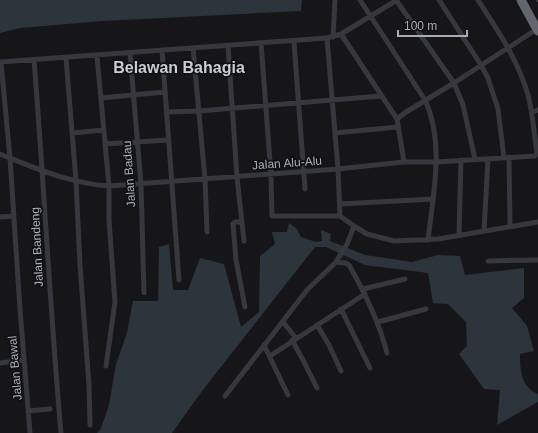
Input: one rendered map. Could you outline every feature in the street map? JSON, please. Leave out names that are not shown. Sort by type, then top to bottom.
[{"type":"highway","points":[[521,0],[537,30]]},
{"type":"street","points":[[333,37],[335,0]]},
{"type":"street","points":[[360,0],[430,109],[436,142],[436,162],[428,240]]},
{"type":"street","points":[[0,62],[261,43],[294,42],[327,38],[341,34],[396,0],[454,83],[463,105],[475,159]]},
{"type":"street","points":[[439,0],[481,65],[488,78],[495,98],[506,158],[510,226]]},
{"type":"street","points":[[478,0],[509,47],[525,85],[532,112],[538,110]]},
{"type":"street","points":[[397,119],[537,30]]},
{"type":"street","points":[[341,34],[397,119],[404,162]]},
{"type":"street","points":[[327,38],[333,100],[340,216]]},
{"type":"street","points":[[294,42],[305,189]]},
{"type":"street","points":[[261,43],[271,174],[272,216],[340,216],[367,234],[389,240],[428,240],[538,222]]},
{"type":"street","points":[[228,46],[237,177],[244,242]]},
{"type":"street","points":[[194,48],[205,179],[207,232]]},
{"type":"street","points":[[162,50],[179,280]]},
{"type":"street","name":"Jalan Badau","points":[[130,53],[141,184],[144,293]]},
{"type":"street","points":[[97,56],[110,186],[109,220],[115,302],[106,366]]},
{"type":"street","points":[[66,58],[76,181],[80,265],[89,385],[90,425]]},
{"type":"street","name":"Jalan Bandeng","points":[[34,60],[43,171],[50,298],[61,433]]},
{"type":"street","name":"Jalan Bawal","points":[[0,62],[10,158],[30,433]]},
{"type":"street","points":[[101,98],[165,92]]},
{"type":"street","points":[[166,112],[199,111],[381,96]]},
{"type":"street","name":"Jalan Alu-Alu","points":[[0,154],[43,171],[76,181],[92,185],[110,186],[338,170],[404,162],[436,162],[532,157],[537,155],[532,112]]},
{"type":"street","points":[[335,133],[398,127]]},
{"type":"street","points":[[72,133],[104,130]]},
{"type":"street","points":[[105,144],[168,140]]},
{"type":"street","points":[[484,231],[488,159]]},
{"type":"street","points":[[459,235],[461,160]]},
{"type":"street","points":[[340,204],[433,199]]},
{"type":"street","points":[[0,217],[14,216]]},
{"type":"street","points":[[241,222],[235,222],[233,224],[236,260],[244,307]]},
{"type":"street","points":[[225,396],[264,345],[284,322],[307,290],[338,260],[347,244],[354,226]]},
{"type":"street","points":[[338,260],[348,265],[364,291],[378,322],[387,353]]},
{"type":"street","points":[[488,261],[538,260]]},
{"type":"street","points":[[270,356],[341,309],[364,291],[405,279]]},
{"type":"street","points":[[341,309],[370,368]]},
{"type":"street","points":[[378,322],[426,309]]},
{"type":"street","points":[[284,322],[294,339],[317,388]]},
{"type":"street","points":[[317,324],[329,345],[340,371]]},
{"type":"street","points":[[264,345],[288,395]]},
{"type":"street","points":[[0,363],[24,360]]},
{"type":"street","points":[[28,411],[50,409]]},
{"type":"shaded area","points":[[0,0],[302,0],[301,11],[102,21],[20,28],[0,33]]},
{"type":"shaded area","points":[[289,223],[296,228],[301,237],[316,242],[322,241],[321,230],[331,234],[330,241],[365,255],[412,262],[438,255],[460,256],[465,275],[524,268],[524,298],[512,308],[527,326],[534,351],[520,354],[520,366],[521,372],[528,387],[538,394],[538,402],[497,425],[500,390],[484,389],[459,354],[467,346],[466,322],[448,304],[433,303],[428,273],[365,265],[326,247],[315,247],[202,391],[172,433],[97,433],[101,428],[109,405],[116,364],[127,333],[133,301],[158,301],[159,247],[169,244],[173,290],[188,290],[200,258],[224,264],[241,327],[259,312],[260,256],[275,244],[272,232],[287,232]]},
{"type":"district","name":"Belawan Bahagia","points":[[179,67]]}]
